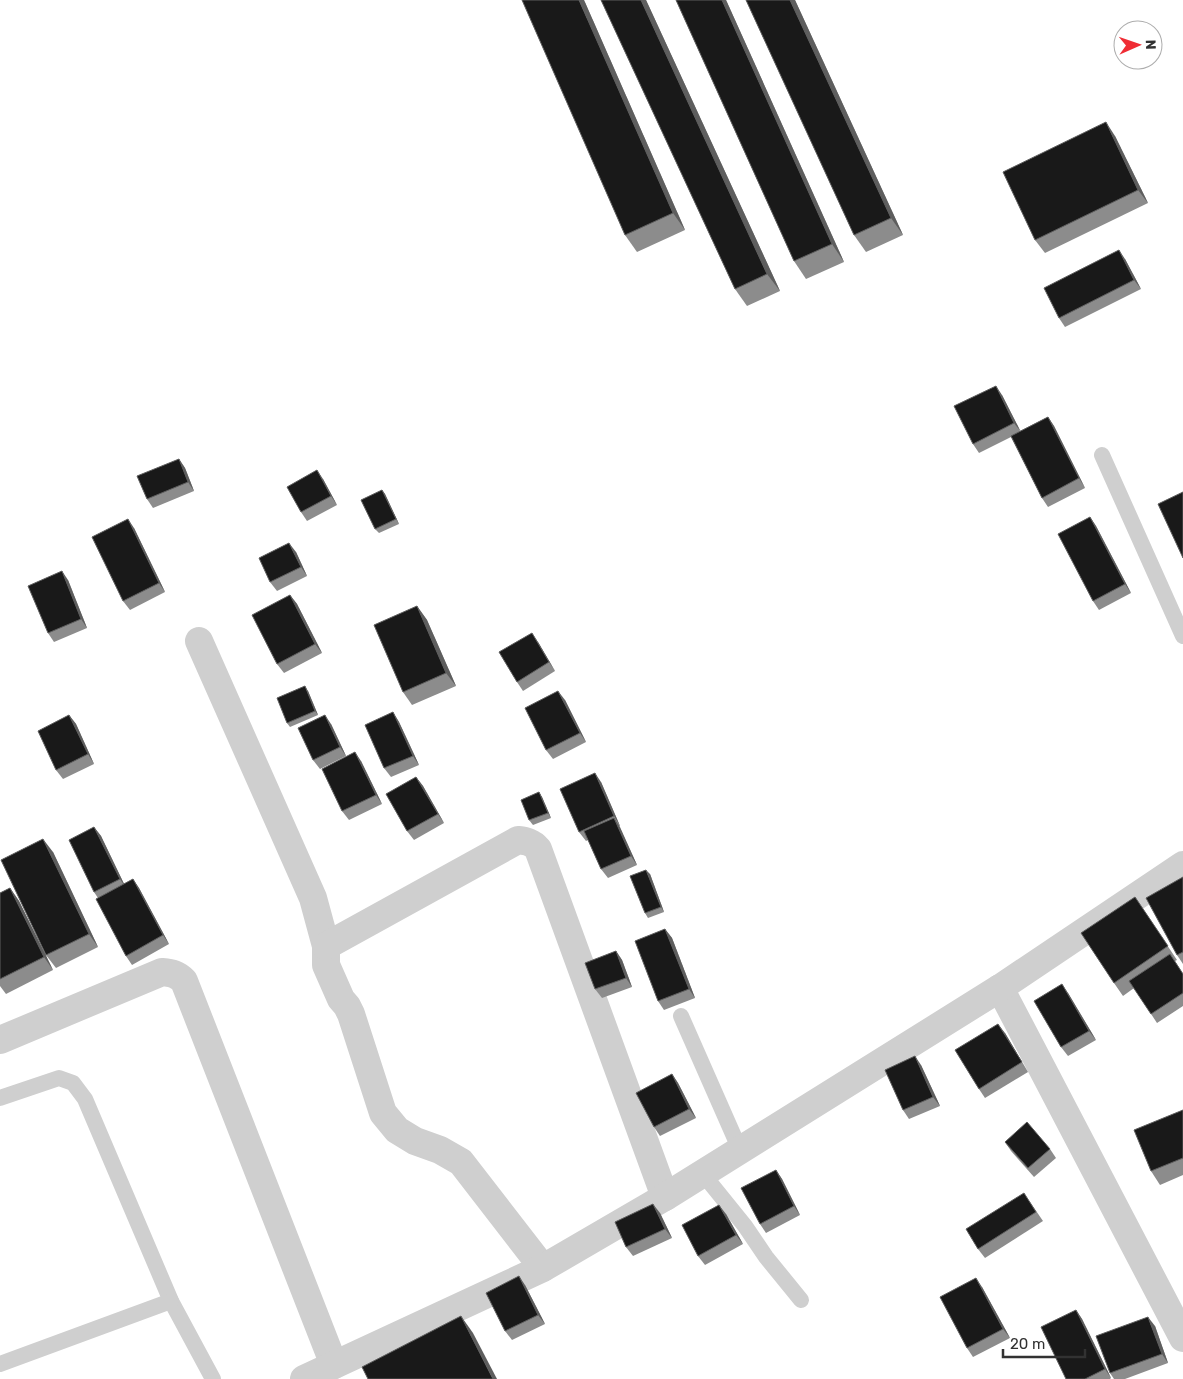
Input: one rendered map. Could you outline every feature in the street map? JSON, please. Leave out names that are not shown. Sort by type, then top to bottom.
[{"type":"street","points":[[199,642],[313,898],[326,946],[326,965],[341,999],[351,1014],[383,1113],[397,1130],[415,1142],[440,1150],[461,1162],[543,1268]]},
{"type":"street","points":[[326,946],[518,840],[529,841],[534,844],[538,849],[665,1197]]},
{"type":"street","points":[[304,1379],[543,1268],[665,1197],[1000,988],[1183,865]]},
{"type":"street","points":[[0,1040],[162,972],[174,973],[179,976],[184,981],[334,1365]]},
{"type":"street","points":[[1000,988],[1183,1338]]},
{"type":"lane","points":[[1102,455],[1183,636]]},
{"type":"lane","points":[[681,1016],[740,1150]]},
{"type":"lane","points":[[0,1098],[59,1078],[74,1083],[85,1099],[171,1301],[213,1379]]},
{"type":"lane","points":[[703,1174],[745,1226],[766,1257],[800,1300]]},
{"type":"lane","points":[[0,1364],[171,1301]]},
{"type":"building","points":[[522,0],[579,0],[673,213],[625,235]]},
{"type":"building","points":[[601,0],[641,0],[767,274],[735,289]]},
{"type":"building","points":[[676,0],[722,0],[832,244],[794,261]]},
{"type":"building","points":[[746,0],[790,0],[891,218],[854,235]]},
{"type":"building","points":[[1106,122],[1138,190],[1035,240],[1003,172]]},
{"type":"building","points":[[1119,250],[1134,280],[1059,318],[1044,288]]},
{"type":"building","points":[[996,386],[1014,423],[973,444],[954,406]]},
{"type":"building","points":[[1048,417],[1079,478],[1042,498],[1011,436]]},
{"type":"building","points":[[179,459],[188,482],[147,499],[137,476]]},
{"type":"building","points":[[317,470],[331,496],[301,512],[287,487]]},
{"type":"building","points":[[382,490],[396,519],[375,529],[361,500]]},
{"type":"building","points":[[1183,492],[1183,558],[1158,504]]},
{"type":"building","points":[[1090,517],[1125,584],[1093,601],[1058,534]]},
{"type":"building","points":[[128,519],[159,583],[123,601],[92,537]]},
{"type":"building","points":[[289,543],[301,567],[270,582],[259,558]]},
{"type":"building","points":[[62,571],[81,619],[48,633],[28,586]]},
{"type":"building","points":[[290,595],[315,644],[277,664],[252,615]]},
{"type":"building","points":[[417,606],[446,673],[403,692],[374,625]]},
{"type":"building","points":[[532,633],[549,662],[517,682],[499,652]]},
{"type":"building","points":[[305,686],[315,711],[287,723],[277,698]]},
{"type":"building","points":[[558,691],[580,733],[546,750],[525,708]]},
{"type":"building","points":[[393,712],[413,756],[384,768],[365,725]]},
{"type":"building","points":[[69,715],[88,754],[56,770],[38,731]]},
{"type":"building","points":[[325,715],[340,747],[313,760],[298,728]]},
{"type":"building","points":[[355,752],[376,795],[342,811],[322,769]]},
{"type":"building","points":[[595,773],[614,816],[579,832],[560,789]]},
{"type":"building","points":[[416,777],[438,814],[407,831],[386,794]]},
{"type":"building","points":[[539,792],[548,813],[529,820],[521,800]]},
{"type":"building","points":[[614,818],[631,856],[601,869],[584,831]]},
{"type":"building","points":[[94,827],[120,879],[94,892],[69,840]]},
{"type":"building","points":[[43,839],[89,934],[46,955],[1,860]]},
{"type":"building","points":[[646,870],[661,907],[645,913],[630,876]]},
{"type":"building","points":[[1183,877],[1183,952],[1177,955],[1146,898]]},
{"type":"building","points":[[133,879],[163,935],[126,956],[96,899]]},
{"type":"building","points":[[10,888],[44,957],[0,979],[0,893]]},
{"type":"building","points":[[1135,897],[1168,946],[1114,983],[1081,933]]},
{"type":"building","points":[[665,929],[689,989],[658,1001],[635,941]]},
{"type":"building","points":[[616,951],[626,978],[595,989],[585,963]]},
{"type":"building","points":[[1170,954],[1183,974],[1183,993],[1151,1014],[1129,981]]},
{"type":"building","points":[[1062,984],[1089,1031],[1061,1047],[1034,1001]]},
{"type":"building","points":[[998,1024],[1022,1062],[979,1089],[955,1050]]},
{"type":"building","points":[[915,1056],[933,1097],[903,1110],[885,1070]]},
{"type":"building","points":[[672,1074],[689,1109],[654,1127],[636,1093]]},
{"type":"building","points":[[1183,1110],[1183,1158],[1151,1171],[1134,1130]]},
{"type":"building","points":[[1027,1122],[1050,1149],[1028,1168],[1005,1142]]},
{"type":"building","points":[[776,1170],[794,1206],[760,1224],[741,1188]]},
{"type":"building","points":[[1024,1193],[1036,1212],[978,1249],[966,1229]]},
{"type":"building","points":[[653,1204],[665,1229],[626,1247],[615,1222]]},
{"type":"building","points":[[719,1205],[736,1235],[698,1256],[682,1225]]},
{"type":"building","points":[[519,1276],[538,1315],[505,1331],[486,1293]]},
{"type":"building","points":[[976,1278],[1003,1329],[967,1348],[940,1297]]},
{"type":"building","points":[[1076,1310],[1105,1369],[1085,1379],[1066,1379],[1041,1327]]},
{"type":"building","points":[[461,1316],[493,1379],[368,1379],[362,1367]]},
{"type":"building","points":[[1148,1317],[1162,1354],[1110,1373],[1096,1336]]}]
